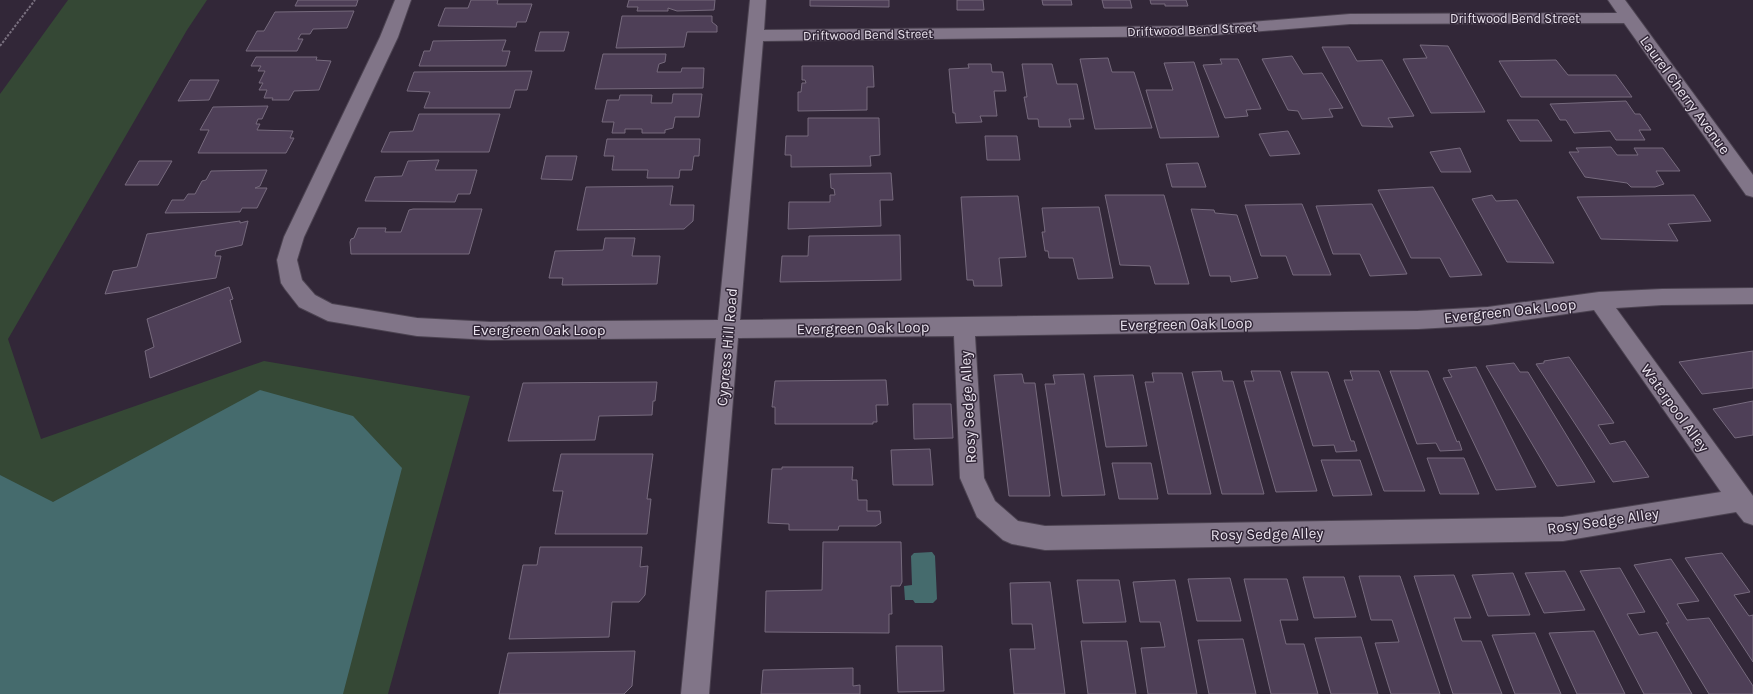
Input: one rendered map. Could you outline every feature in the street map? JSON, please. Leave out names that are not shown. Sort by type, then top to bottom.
[{"type":"street","name":"Evergreen Oak Loop","points":[[403,0],[389,37],[294,237],[286,260],[292,284],[307,301],[328,312],[370,320],[417,326],[491,330],[964,327],[1418,320],[1488,316],[1599,301],[1662,296],[1753,296]]},
{"type":"street","name":"Cypress Hill Road","points":[[694,694],[758,0]]},
{"type":"street","name":"Laurel Cherry Avenue","points":[[1616,0],[1753,190]]},
{"type":"street","name":"Driftwood Bend Street","points":[[754,36],[1202,31],[1350,19],[1629,18]]},
{"type":"street","name":"Waterpool Alley","points":[[1599,301],[1747,507]]},
{"type":"street","name":"Rosy Sedge Alley","points":[[964,327],[972,478],[986,509],[1012,532],[1045,538],[1562,529],[1747,507]]},
{"type":"path","points":[[0,46],[35,0]]},
{"type":"shaded area","points":[[68,0],[207,0],[187,30],[8,339],[41,439],[264,361],[470,396],[388,694],[0,694],[0,94]]},
{"type":"shaded area","points":[[260,390],[353,416],[402,468],[343,694],[0,694],[0,475],[53,502]]},
{"type":"shaded area","points":[[932,552],[935,556],[937,599],[933,603],[915,603],[913,600],[905,600],[904,586],[912,585],[911,556],[914,553]]},
{"type":"building","points":[[298,0],[358,0],[356,6],[295,6]]},
{"type":"building","points":[[471,0],[498,0],[497,4],[532,4],[526,22],[517,22],[516,27],[438,26],[445,8],[468,8]]},
{"type":"building","points":[[629,0],[715,0],[714,10],[677,11],[668,8],[668,11],[637,11],[638,7],[627,7]]},
{"type":"building","points":[[810,0],[889,0],[889,7],[810,6]]},
{"type":"building","points":[[957,0],[983,0],[984,10],[957,10]]},
{"type":"building","points":[[1042,0],[1071,0],[1072,5],[1043,5]]},
{"type":"building","points":[[1102,0],[1130,0],[1132,8],[1104,8]]},
{"type":"building","points":[[1150,0],[1186,0],[1188,6],[1165,6],[1165,4],[1151,4]]},
{"type":"building","points":[[354,11],[347,28],[313,29],[310,34],[301,34],[298,39],[303,39],[297,51],[246,51],[257,31],[264,31],[275,12]]},
{"type":"building","points":[[622,16],[712,16],[712,22],[717,26],[717,32],[687,32],[684,47],[616,48]]},
{"type":"building","points":[[540,32],[569,32],[564,51],[535,51]]},
{"type":"building","points":[[506,40],[502,51],[510,51],[506,66],[419,66],[424,51],[430,51],[433,41]]},
{"type":"building","points":[[1420,45],[1448,46],[1485,112],[1431,113],[1403,59],[1427,58]]},
{"type":"building","points":[[1322,47],[1349,47],[1357,61],[1382,60],[1414,116],[1388,118],[1393,127],[1362,126]]},
{"type":"building","points":[[603,54],[666,54],[665,62],[659,64],[657,72],[681,72],[682,68],[704,68],[703,88],[595,89]]},
{"type":"building","points":[[1292,56],[1303,74],[1322,73],[1343,108],[1329,109],[1333,117],[1302,119],[1298,111],[1288,110],[1262,59]]},
{"type":"building","points":[[256,57],[317,57],[316,60],[331,61],[319,90],[294,91],[289,100],[272,100],[273,98],[264,98],[267,90],[259,90],[263,83],[259,83],[265,71],[258,71],[261,66],[251,66]]},
{"type":"building","points":[[1108,58],[1112,72],[1134,72],[1152,128],[1095,129],[1080,59]]},
{"type":"building","points":[[1220,59],[1238,59],[1261,109],[1246,110],[1248,116],[1225,118],[1203,65],[1222,64]]},
{"type":"building","points":[[1556,60],[1568,75],[1616,75],[1632,97],[1521,97],[1499,61]]},
{"type":"building","points":[[1194,62],[1219,137],[1160,138],[1146,90],[1173,90],[1164,63]]},
{"type":"building","points":[[968,64],[991,64],[992,72],[1003,72],[1006,91],[994,91],[997,116],[980,116],[982,122],[956,123],[955,113],[953,113],[949,69],[969,68]]},
{"type":"building","points":[[1022,64],[1052,64],[1057,84],[1077,84],[1084,119],[1069,119],[1071,127],[1039,127],[1038,119],[1028,119],[1024,97],[1027,97]]},
{"type":"building","points":[[802,66],[873,66],[874,87],[867,87],[867,110],[798,111],[798,92],[801,92],[802,83],[806,83],[805,80],[802,80]]},
{"type":"building","points":[[532,71],[527,90],[515,90],[510,108],[424,108],[430,92],[407,91],[414,72]]},
{"type":"building","points":[[190,80],[219,80],[209,100],[178,101]]},
{"type":"building","points":[[673,94],[702,94],[699,117],[675,117],[673,128],[665,130],[665,133],[642,133],[642,129],[625,129],[625,133],[612,133],[614,122],[602,122],[607,100],[619,100],[620,95],[652,95],[651,103],[672,103]]},
{"type":"building","points":[[1626,101],[1635,114],[1640,114],[1651,130],[1639,130],[1645,140],[1616,140],[1610,131],[1574,133],[1566,120],[1560,120],[1550,104]]},
{"type":"building","points":[[268,106],[262,119],[258,119],[256,124],[260,124],[257,130],[293,131],[290,138],[294,138],[286,153],[198,153],[209,130],[200,130],[213,107]]},
{"type":"building","points":[[419,114],[500,114],[489,152],[381,152],[390,132],[413,131]]},
{"type":"building","points":[[808,118],[879,118],[880,155],[870,156],[871,166],[791,167],[791,155],[785,155],[786,136],[808,136]]},
{"type":"building","points":[[1507,120],[1538,120],[1552,141],[1520,141]]},
{"type":"building","points":[[1288,131],[1300,154],[1270,156],[1259,134]]},
{"type":"building","points":[[985,136],[1017,136],[1020,160],[987,160]]},
{"type":"building","points":[[607,139],[700,139],[699,156],[694,156],[692,170],[680,170],[679,178],[647,178],[648,170],[612,170],[614,156],[604,156]]},
{"type":"building","points":[[1611,147],[1617,155],[1638,155],[1634,148],[1663,148],[1680,171],[1656,171],[1664,184],[1655,187],[1631,187],[1627,183],[1585,177],[1569,152],[1579,152],[1576,148]]},
{"type":"building","points":[[1460,148],[1471,172],[1441,172],[1430,152]]},
{"type":"building","points":[[546,156],[577,156],[572,180],[541,179]]},
{"type":"building","points":[[439,160],[435,170],[477,170],[470,194],[458,194],[455,202],[365,201],[375,177],[402,176],[408,161]]},
{"type":"building","points":[[139,161],[172,161],[158,185],[125,185]]},
{"type":"building","points":[[1198,163],[1206,187],[1172,187],[1166,164]]},
{"type":"building","points":[[267,170],[260,186],[255,188],[267,188],[257,208],[242,208],[240,212],[165,213],[172,200],[184,200],[188,194],[195,194],[202,181],[206,180],[211,171]]},
{"type":"building","points":[[891,173],[893,200],[880,200],[881,226],[788,229],[789,202],[830,202],[830,195],[835,195],[834,189],[831,188],[830,174]]},
{"type":"building","points":[[673,186],[670,205],[694,205],[693,221],[684,229],[577,230],[586,187]]},
{"type":"building","points":[[1433,187],[1482,275],[1450,277],[1440,258],[1411,258],[1378,190]]},
{"type":"building","points":[[1105,195],[1164,195],[1189,284],[1155,284],[1150,266],[1120,265]]},
{"type":"building","points":[[1492,195],[1496,201],[1517,200],[1554,263],[1507,262],[1472,199]]},
{"type":"building","points":[[1694,195],[1711,221],[1668,224],[1678,241],[1601,239],[1577,197]]},
{"type":"building","points":[[1018,196],[1026,257],[999,258],[1002,286],[974,286],[973,280],[967,280],[961,197]]},
{"type":"building","points":[[1302,204],[1331,275],[1293,275],[1286,256],[1261,256],[1245,205]]},
{"type":"building","points":[[1372,204],[1407,274],[1370,276],[1360,254],[1333,254],[1316,206]]},
{"type":"building","points":[[1099,207],[1113,278],[1078,279],[1073,258],[1049,258],[1048,251],[1045,251],[1042,232],[1045,232],[1042,208]]},
{"type":"building","points":[[482,209],[469,254],[351,254],[350,242],[351,239],[354,238],[358,228],[386,228],[385,232],[401,232],[409,210]]},
{"type":"building","points":[[1191,209],[1214,210],[1215,213],[1237,215],[1258,278],[1231,282],[1230,276],[1210,276]]},
{"type":"building","points":[[240,221],[240,223],[248,221],[242,245],[216,251],[215,256],[221,256],[216,278],[105,294],[113,271],[137,267],[147,234]]},
{"type":"building","points":[[900,235],[901,280],[780,282],[782,256],[808,256],[809,236]]},
{"type":"building","points":[[605,238],[635,238],[632,256],[660,256],[657,284],[562,285],[563,278],[549,278],[555,251],[603,250]]},
{"type":"building","points":[[229,287],[233,299],[230,300],[241,342],[150,378],[145,351],[154,347],[147,319]]},
{"type":"building","points":[[1753,351],[1753,388],[1702,394],[1679,362]]},
{"type":"building","points":[[1569,357],[1614,423],[1598,425],[1610,444],[1625,441],[1649,477],[1613,482],[1536,364],[1544,363],[1544,361]]},
{"type":"building","points":[[1514,363],[1520,372],[1528,372],[1595,482],[1557,486],[1486,366]]},
{"type":"building","points":[[1476,367],[1536,487],[1496,490],[1443,378],[1452,377],[1448,370]]},
{"type":"building","points":[[1221,371],[1223,381],[1233,381],[1264,494],[1222,494],[1192,372]]},
{"type":"building","points":[[1251,371],[1280,371],[1317,491],[1276,492],[1244,381],[1254,381]]},
{"type":"building","points":[[1350,371],[1379,371],[1425,491],[1384,491],[1344,380],[1353,380]]},
{"type":"building","points":[[1390,371],[1428,371],[1457,442],[1459,441],[1462,450],[1440,451],[1436,443],[1417,444]]},
{"type":"building","points":[[1291,372],[1328,372],[1351,441],[1354,441],[1357,451],[1336,452],[1334,445],[1313,446]]},
{"type":"building","points":[[1152,373],[1182,373],[1211,494],[1168,494],[1145,382],[1154,382]]},
{"type":"building","points":[[1022,374],[1024,383],[1035,383],[1050,496],[1009,496],[994,375]]},
{"type":"building","points":[[1084,374],[1105,495],[1062,496],[1045,384],[1055,384],[1053,375]]},
{"type":"building","points":[[1133,375],[1147,446],[1106,447],[1094,376]]},
{"type":"building","points":[[886,380],[888,405],[876,405],[877,422],[873,422],[873,424],[775,424],[775,407],[772,407],[775,381]]},
{"type":"building","points":[[657,382],[652,415],[599,416],[595,440],[508,441],[523,383]]},
{"type":"building","points":[[1753,401],[1753,435],[1735,438],[1713,409]]},
{"type":"building","points":[[913,404],[951,404],[953,438],[914,439]]},
{"type":"building","points":[[930,449],[933,485],[893,485],[891,450]]},
{"type":"building","points":[[561,454],[653,454],[647,499],[651,499],[647,534],[555,534],[563,491],[553,491]]},
{"type":"building","points":[[1427,458],[1464,458],[1479,494],[1440,494]]},
{"type":"building","points":[[1321,460],[1360,460],[1372,495],[1333,496]]},
{"type":"building","points":[[1112,463],[1151,463],[1158,499],[1119,499]]},
{"type":"building","points":[[782,467],[853,467],[852,480],[857,480],[858,500],[867,500],[867,511],[880,511],[881,523],[876,526],[839,526],[838,530],[789,530],[789,524],[768,523],[772,469],[782,469]]},
{"type":"building","points":[[823,542],[901,542],[902,582],[900,586],[891,586],[892,614],[889,614],[889,633],[765,632],[766,591],[822,590]]},
{"type":"building","points":[[540,547],[642,547],[640,567],[648,566],[645,595],[639,602],[612,602],[609,637],[509,639],[523,565],[537,565]]},
{"type":"building","points":[[1722,553],[1750,592],[1734,595],[1749,616],[1753,615],[1753,662],[1685,558]]},
{"type":"building","points":[[1671,559],[1699,601],[1677,604],[1687,620],[1709,618],[1753,686],[1753,694],[1709,694],[1666,623],[1669,623],[1634,565]]},
{"type":"building","points":[[1620,568],[1645,612],[1627,614],[1639,635],[1657,632],[1692,694],[1644,694],[1580,571]]},
{"type":"building","points":[[1565,571],[1585,610],[1544,613],[1525,573]]},
{"type":"building","points":[[1513,573],[1530,615],[1488,616],[1472,575]]},
{"type":"building","points":[[1454,575],[1471,618],[1454,618],[1462,641],[1481,641],[1502,694],[1453,694],[1414,576]]},
{"type":"building","points":[[1359,576],[1400,576],[1440,694],[1391,694],[1375,643],[1399,642],[1392,620],[1371,620]]},
{"type":"building","points":[[1303,577],[1344,577],[1356,617],[1314,618]]},
{"type":"building","points":[[1230,578],[1241,621],[1197,621],[1188,579]]},
{"type":"building","points":[[1244,579],[1287,579],[1298,620],[1280,620],[1286,644],[1304,644],[1318,694],[1271,694]]},
{"type":"building","points":[[1077,580],[1119,580],[1126,622],[1083,623]]},
{"type":"building","points":[[1175,580],[1197,694],[1148,694],[1141,648],[1165,647],[1160,622],[1140,622],[1133,582]]},
{"type":"building","points":[[1050,582],[1065,694],[1014,694],[1010,649],[1035,649],[1032,624],[1012,624],[1010,583]]},
{"type":"building","points":[[1594,631],[1625,694],[1577,694],[1549,633]]},
{"type":"building","points":[[1535,633],[1561,694],[1515,694],[1492,635]]},
{"type":"building","points":[[1361,637],[1378,694],[1331,694],[1315,638]]},
{"type":"building","points":[[1243,639],[1256,694],[1209,694],[1198,640]]},
{"type":"building","points":[[1081,641],[1127,641],[1136,694],[1088,694]]},
{"type":"building","points":[[896,646],[942,646],[944,691],[898,692]]},
{"type":"building","points":[[635,651],[632,686],[624,694],[499,694],[508,653]]},
{"type":"building","points":[[853,668],[853,686],[860,685],[860,694],[761,694],[763,670]]}]
